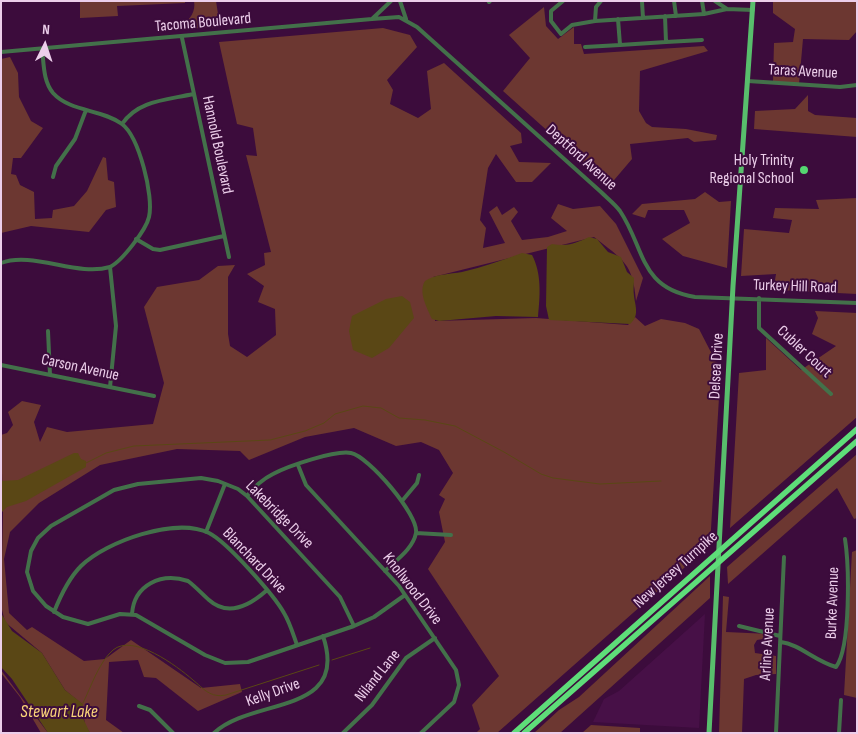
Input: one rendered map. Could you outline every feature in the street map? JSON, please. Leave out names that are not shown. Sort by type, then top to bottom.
[{"type":"highway","name":"New Jersey Turnpike","points":[[514,733],[857,429]]},
{"type":"highway","name":"New Jersey Turnpike","points":[[524,733],[857,442]]},
{"type":"main road","name":"Delsea Drive","points":[[708,733],[733,298],[754,1]]},
{"type":"street","points":[[372,19],[391,1]]},
{"type":"street","points":[[372,19],[391,17],[406,20],[400,1]]},
{"type":"street","points":[[563,1],[551,11],[551,21],[561,34],[572,25],[595,21],[704,14],[727,9],[753,10]]},
{"type":"street","points":[[595,21],[596,7],[601,1]]},
{"type":"street","points":[[674,1],[676,16]]},
{"type":"street","points":[[702,1],[704,14]]},
{"type":"street","points":[[715,1],[727,9]]},
{"type":"street","points":[[642,2],[643,18]]},
{"type":"street","points":[[664,16],[666,42]]},
{"type":"street","name":"Tacoma Boulevard","points":[[1,52],[182,38],[372,19]]},
{"type":"street","name":"Deptford Avenue","points":[[406,20],[620,210],[640,256],[648,269],[662,283],[685,295],[733,298]]},
{"type":"street","points":[[618,20],[620,45]]},
{"type":"street","name":"Hannold Boulevard","points":[[182,38],[230,257]]},
{"type":"street","points":[[585,47],[702,40]]},
{"type":"street","points":[[1,263],[16,260],[94,269],[110,267],[136,239],[147,223],[149,197],[137,146],[133,137],[122,124],[58,98],[47,84],[42,49]]},
{"type":"street","name":"Taras Avenue","points":[[748,81],[840,87],[857,85]]},
{"type":"street","points":[[122,124],[130,114],[140,107],[193,94]]},
{"type":"street","points":[[53,177],[56,166],[75,139],[86,110]]},
{"type":"street","points":[[136,239],[153,249],[160,250],[224,236]]},
{"type":"street","points":[[110,267],[116,326],[110,387]]},
{"type":"street","name":"Turkey Hill Road","points":[[733,298],[857,302]]},
{"type":"street","name":"Cubler Court","points":[[759,298],[759,328],[831,394]]},
{"type":"street","points":[[48,331],[50,375]]},
{"type":"street","name":"Carson Avenue","points":[[1,365],[154,396]]},
{"type":"street","points":[[247,496],[273,474],[336,453],[350,452],[364,460],[402,501],[415,520],[416,533],[408,549],[384,571]]},
{"type":"street","name":"Knollwood Drive","points":[[298,465],[306,485],[406,595],[456,670],[459,678],[457,694],[450,707],[421,733]]},
{"type":"street","points":[[402,501],[418,483],[419,475]]},
{"type":"street","name":"Lakebridge Drive","points":[[132,614],[120,614],[88,624],[63,617],[54,612],[39,600],[30,582],[27,572],[32,546],[51,526],[114,490],[130,485],[201,478],[225,484],[247,496],[340,597],[354,626]]},
{"type":"street","points":[[206,532],[225,484]]},
{"type":"street","name":"Blanchard Drive","points":[[54,612],[73,576],[80,568],[128,538],[142,534],[180,529],[206,532],[222,542],[266,591],[285,615],[297,645]]},
{"type":"street","points":[[416,533],[451,536]]},
{"type":"street","name":"Burke Avenue","points":[[781,642],[795,646],[818,661],[836,667],[842,659],[847,610],[845,539]]},
{"type":"street","name":"Arline Avenue","points":[[776,733],[784,557]]},
{"type":"street","points":[[266,591],[248,605],[222,607],[209,600],[188,581],[183,579],[158,581],[142,588],[136,596],[132,614],[146,619],[212,659],[225,663],[248,662],[374,618],[406,595]]},
{"type":"street","points":[[739,626],[780,636]]},
{"type":"street","name":"Kelly Drive","points":[[214,733],[230,722],[306,696],[315,690],[324,679],[328,664],[328,654],[322,636]]},
{"type":"street","name":"Niland Lane","points":[[343,733],[372,705],[406,658],[435,638]]},
{"type":"street","points":[[839,733],[841,700]]},
{"type":"street","points":[[138,706],[150,710],[173,733]]},
{"type":"shaded area","points":[[80,1],[185,1],[185,3],[117,6],[118,16],[80,18]]},
{"type":"shaded area","points":[[194,1],[216,1],[220,27],[183,29],[182,25],[188,21],[193,12]]},
{"type":"shaded area","points":[[773,1],[857,1],[857,31],[849,40],[803,39],[799,84],[773,82],[774,43],[793,42],[795,29],[773,13]]},
{"type":"shaded area","points":[[544,7],[546,26],[558,39],[574,27],[574,44],[581,44],[584,54],[704,46],[708,51],[640,71],[639,111],[646,123],[652,127],[686,129],[717,135],[716,140],[694,142],[688,138],[630,144],[632,159],[609,186],[503,91],[530,58],[509,35]]},
{"type":"shaded area","points":[[383,28],[410,35],[417,47],[387,80],[393,90],[390,104],[418,118],[431,109],[427,71],[444,63],[521,133],[522,143],[510,146],[519,162],[551,163],[532,182],[516,182],[496,154],[488,168],[480,220],[486,228],[483,248],[505,243],[489,212],[497,206],[502,215],[514,207],[518,212],[511,221],[522,240],[548,237],[567,231],[551,218],[558,204],[573,209],[600,206],[616,224],[643,278],[636,301],[635,288],[625,263],[594,237],[433,277],[435,321],[536,318],[628,325],[635,317],[645,326],[661,319],[685,323],[699,329],[716,362],[721,365],[710,545],[497,733],[476,733],[480,729],[472,705],[499,676],[428,569],[445,542],[439,512],[445,499],[439,495],[453,473],[439,450],[421,442],[396,446],[354,428],[305,437],[249,460],[240,451],[177,449],[100,465],[39,503],[10,532],[4,559],[9,613],[27,630],[32,627],[84,661],[105,659],[131,640],[201,688],[240,684],[242,692],[198,711],[156,678],[144,677],[138,660],[109,662],[106,720],[124,733],[90,733],[85,725],[82,704],[65,690],[42,653],[5,622],[1,606],[3,511],[1,435],[7,433],[13,425],[8,412],[22,401],[41,405],[34,422],[40,442],[47,427],[67,432],[153,424],[164,383],[144,307],[157,287],[199,280],[218,266],[235,265],[228,277],[228,334],[230,346],[247,357],[276,335],[275,309],[258,302],[264,286],[247,274],[265,265],[264,253],[271,252],[246,155],[257,156],[253,128],[237,124],[219,42]]},
{"type":"shaded area","points":[[10,57],[18,73],[19,97],[31,121],[43,128],[21,158],[13,158],[11,174],[16,175],[20,185],[34,192],[35,219],[52,218],[53,210],[74,206],[87,191],[103,157],[106,158],[108,180],[114,182],[116,207],[106,210],[89,232],[31,226],[1,233],[1,59]]},
{"type":"shaded area","points":[[808,95],[808,111],[815,115],[857,118],[857,137],[754,129],[755,111],[795,109]]},
{"type":"shaded area","points":[[705,192],[719,202],[731,201],[727,268],[683,256],[662,239],[690,223],[684,210],[648,210],[645,218],[632,214],[642,204],[695,199]]},
{"type":"shaded area","points":[[857,198],[857,294],[777,290],[774,286],[776,274],[741,276],[744,229],[789,233],[792,220],[773,218],[775,208],[819,209],[816,200]]},
{"type":"shaded area","points":[[815,311],[857,313],[857,417],[730,528],[739,373],[766,370],[766,338],[801,370],[836,346],[812,334],[818,318]]},
{"type":"shaded area","points":[[857,454],[857,518],[854,519],[837,488],[728,584],[727,567]]},
{"type":"shaded area","points":[[857,550],[857,698],[844,695],[852,552]]},
{"type":"shaded area","points":[[710,576],[710,598],[560,733],[534,733],[559,710],[579,697]]},
{"type":"shaded area","points":[[723,596],[729,597],[726,632],[770,634],[768,638],[757,640],[754,645],[755,653],[776,656],[776,674],[756,675],[744,679],[742,733],[719,733]]},
{"type":"shaded area","points":[[705,614],[699,728],[593,722],[604,699],[619,691]]},
{"type":"shaded area","points":[[1,670],[48,733],[41,733],[20,697],[1,673]]},
{"type":"shaded area","points":[[591,725],[640,728],[640,733],[582,733]]},
{"type":"water","points":[[589,237],[597,239],[608,252],[621,257],[627,272],[634,278],[636,314],[630,324],[549,320],[546,306],[547,247],[552,244],[571,244]]},
{"type":"water","points":[[522,253],[532,255],[539,277],[538,317],[496,316],[439,321],[432,319],[422,290],[425,281],[438,276],[478,268]]},
{"type":"water","points":[[402,296],[410,302],[414,318],[389,348],[372,358],[353,350],[349,331],[352,316],[386,299]]},
{"type":"water","points":[[74,453],[78,453],[81,459],[86,461],[86,467],[26,501],[7,507],[2,512],[1,521],[1,481],[18,480]]},
{"type":"water","name":"Stewart Lake","points":[[1,613],[12,631],[42,653],[65,690],[83,704],[82,716],[90,733],[48,733],[12,679],[1,667]]},
{"type":"waterway","points":[[86,463],[106,453],[134,446],[270,440],[305,431],[324,423],[335,414],[363,406],[381,408],[399,418],[425,420],[455,426],[541,474],[553,478],[600,484],[661,481]]},
{"type":"waterway","points":[[83,703],[108,655],[113,650],[122,646],[143,648],[154,653],[177,667],[211,694],[220,696],[319,665]]},
{"type":"waterway","points":[[332,660],[370,648]]},
{"type":"place","name":"Holy Trinity Regional School","points":[[804,170]]}]
